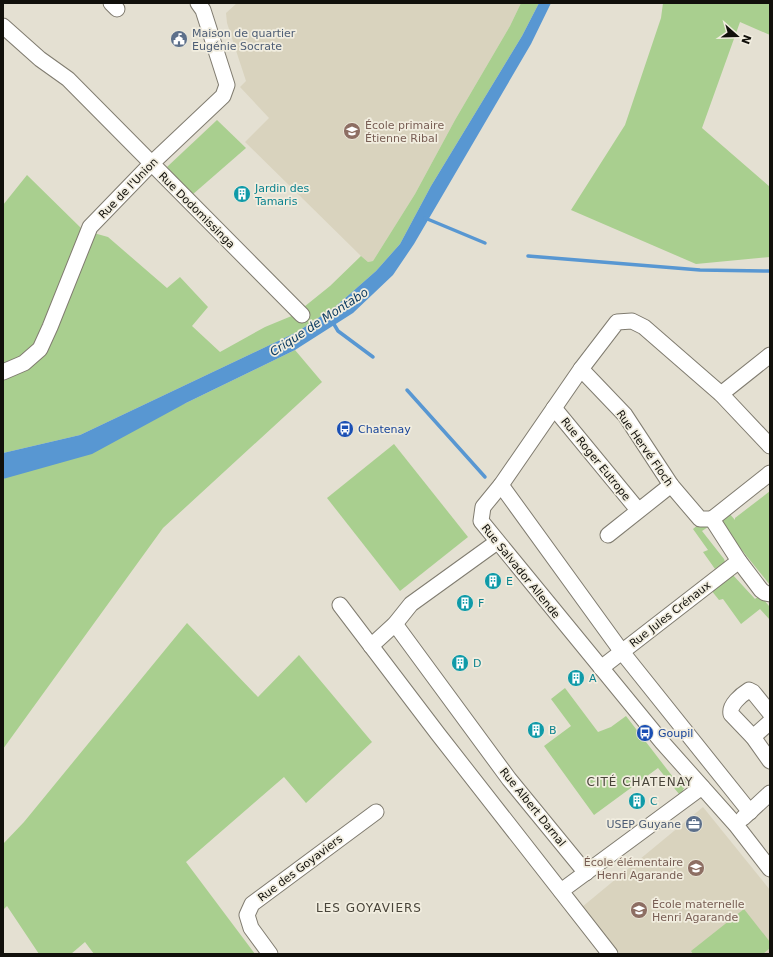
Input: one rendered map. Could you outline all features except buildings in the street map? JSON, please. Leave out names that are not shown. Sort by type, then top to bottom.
[{"type":"street","name":"Rue de l'Union","points":[[3,372],[24,364],[40,349],[90,227],[151,164],[223,96],[227,84],[202,10],[198,3]]},
{"type":"street","name":"Rue Dodomissinga","points":[[3,26],[40,59],[68,79],[302,315]]},
{"type":"street","name":"Rue Salvador Allende","points":[[770,446],[721,394],[644,327],[632,321],[617,322],[483,507],[481,521],[662,742],[736,825],[770,869]]},
{"type":"street","points":[[721,394],[770,355]]},
{"type":"street","name":"Rue Hervé Floch","points":[[582,369],[625,415],[671,485],[700,519],[712,519]]},
{"type":"street","name":"Rue Roger Eutrope","points":[[554,408],[638,510]]},
{"type":"street","points":[[770,473],[712,519],[739,561],[761,590],[770,594]]},
{"type":"street","points":[[501,484],[622,652],[750,812]]},
{"type":"street","points":[[608,535],[671,485]]},
{"type":"street","points":[[371,646],[395,624],[411,604],[497,542]]},
{"type":"street","name":"Rue Jules Crénaux","points":[[601,668],[739,561]]},
{"type":"street","points":[[340,605],[610,954]]},
{"type":"street","name":"Rue Albert Darnal","points":[[395,624],[509,779],[586,873]]},
{"type":"street","points":[[770,713],[753,692],[749,690],[731,706],[730,710],[731,714],[753,738],[770,761]]},
{"type":"street","points":[[753,738],[770,722]]},
{"type":"street","points":[[561,891],[702,787]]},
{"type":"street","points":[[736,825],[770,793]]},
{"type":"street","name":"Rue des Goyaviers","points":[[270,954],[251,928],[247,916],[252,904],[376,812]]},
{"type":"shaded area","name":"École primaire Étienne Ribal","points":[[237,3],[521,3],[510,26],[455,120],[415,194],[373,261],[368,262],[361,256],[245,142],[269,118],[240,87],[246,81],[227,23],[226,13]]},
{"type":"shaded area","points":[[703,807],[770,890],[770,953],[620,954],[582,907]]},
{"type":"green space","points":[[521,3],[539,3],[522,36],[431,186],[400,244],[376,271],[335,307],[297,332],[80,435],[3,453],[3,205],[27,175],[83,230],[108,237],[167,288],[180,277],[208,307],[192,326],[220,352],[265,327],[294,315],[330,286],[361,256],[368,262],[373,261],[415,194],[455,120],[510,26]]},
{"type":"green space","points":[[663,3],[770,3],[770,35],[740,22],[702,128],[770,187],[770,257],[696,264],[571,210],[625,125],[661,18]]},
{"type":"green space","points":[[217,120],[246,148],[192,195],[167,167]]},
{"type":"green space","points":[[295,350],[322,382],[163,528],[3,749],[3,479],[186,403]]},
{"type":"green space","points":[[394,444],[468,537],[400,591],[327,498]]},
{"type":"green space","points":[[770,491],[770,585],[719,522],[728,512],[735,520],[735,518]]},
{"type":"green space","points":[[699,524],[706,525],[708,527],[702,531],[724,559],[725,562],[715,569],[703,552],[708,550],[693,529]]},
{"type":"green space","points":[[732,574],[755,599],[760,595],[769,606],[770,605],[770,620],[760,609],[741,624],[723,599],[719,600],[711,590]]},
{"type":"green space","points":[[187,623],[258,697],[299,655],[372,742],[306,803],[284,777],[186,862],[255,954],[94,954],[85,942],[71,954],[39,954],[7,906],[3,910],[3,844],[24,822]]},
{"type":"green space","points":[[565,688],[598,732],[611,727],[626,716],[676,781],[682,775],[687,782],[682,792],[679,794],[658,768],[594,815],[544,746],[571,726],[551,699]]},
{"type":"green space","points":[[744,909],[770,942],[770,948],[763,954],[693,954],[691,951]]},
{"type":"water","name":"Crique de Montabo","points":[[539,3],[551,3],[531,44],[414,244],[393,275],[353,313],[295,350],[186,403],[92,454],[3,479],[3,453],[80,435],[297,332],[335,307],[376,271],[400,244],[431,186],[522,36]]},
{"type":"waterway","points":[[425,218],[485,243]]},
{"type":"waterway","points":[[528,256],[700,270],[770,271]]},
{"type":"waterway","name":"Crique de Montabo","points":[[332,321],[338,331],[373,357]]},
{"type":"waterway","points":[[407,390],[485,477]]},
{"type":"place","name":"Maison de quartier Eugénie Socrate","points":[[179,39]]},
{"type":"place","name":"École primaire Étienne Ribal","points":[[352,131]]},
{"type":"place","name":"Jardin des Tamaris","points":[[242,194]]},
{"type":"place","name":"Chatenay","points":[[345,429]]},
{"type":"place","name":"E","points":[[493,581]]},
{"type":"place","name":"F","points":[[465,603]]},
{"type":"place","name":"D","points":[[460,663]]},
{"type":"place","name":"A","points":[[576,678]]},
{"type":"place","name":"B","points":[[536,730]]},
{"type":"place","name":"Goupil","points":[[645,733]]},
{"type":"place","name":"C","points":[[637,801]]},
{"type":"place","name":"USEP Guyane","points":[[694,824]]},
{"type":"place","name":"École élémentaire Henri Agarande","points":[[696,868]]},
{"type":"place","name":"École maternelle Henri Agarande","points":[[639,910]]},
{"type":"district","name":"CITÉ CHATENAY","points":[[640,782]]},
{"type":"district","name":"LES GOYAVIERS","points":[[369,908]]}]
